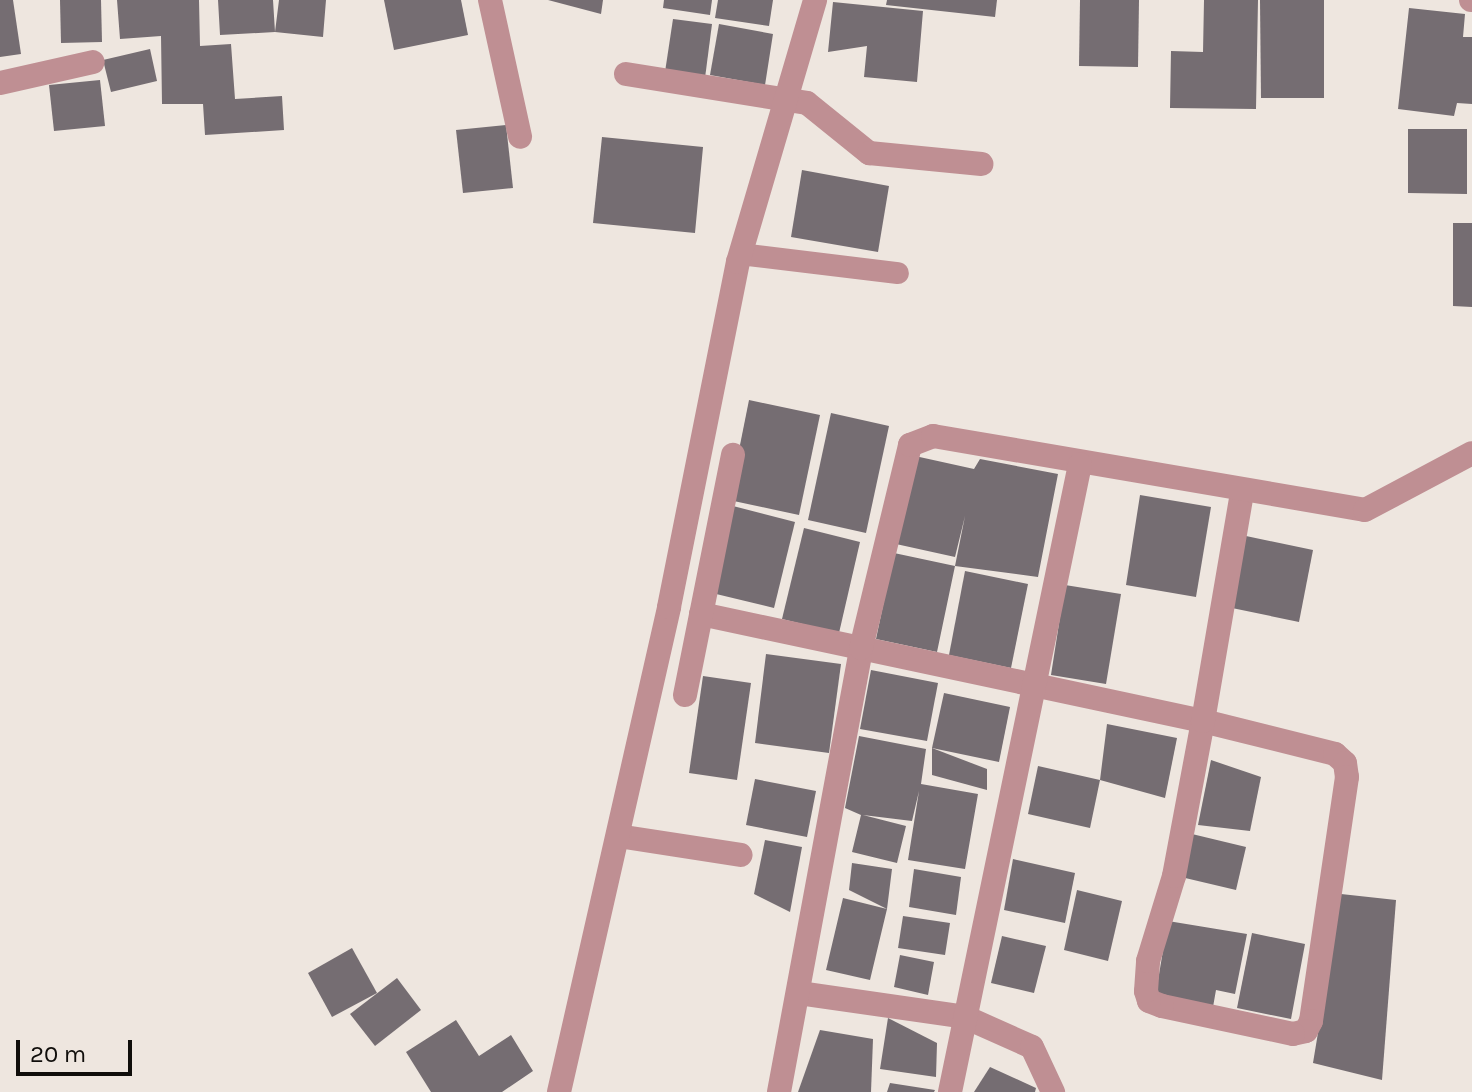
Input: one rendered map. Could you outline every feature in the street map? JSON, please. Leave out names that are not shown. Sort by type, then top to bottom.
[{"type":"street","points":[[490,0],[520,137]]},
{"type":"street","points":[[559,1092],[618,836],[740,254],[815,0]]},
{"type":"street","points":[[0,83],[93,62]]},
{"type":"street","points":[[626,74],[807,103],[869,153],[981,164]]},
{"type":"street","points":[[779,1092],[861,648],[910,445],[933,436],[1242,493],[1365,510],[1472,453]]},
{"type":"street","points":[[685,695],[733,455]]},
{"type":"street","points":[[950,1092],[1031,685],[1080,464]]},
{"type":"street","points":[[701,614],[1203,721],[1324,750],[1345,763],[1318,975],[1306,1031],[1293,1034],[1149,1001],[1148,961],[1174,876],[1203,721],[1242,493]]},
{"type":"street","points":[[618,836],[741,855]]},
{"type":"street","points":[[799,993],[965,1017],[1032,1047],[1053,1092]]},
{"type":"lane","points":[[740,254],[898,273]]},
{"type":"building","points":[[0,0],[13,0],[21,54],[0,57]]},
{"type":"building","points":[[60,0],[101,0],[102,42],[61,43]]},
{"type":"building","points":[[117,0],[199,0],[200,46],[231,44],[235,99],[282,96],[284,130],[205,135],[203,104],[162,104],[161,36],[120,39]]},
{"type":"building","points":[[218,0],[273,0],[275,32],[220,35]]},
{"type":"building","points":[[279,0],[326,0],[323,37],[275,32]]},
{"type":"building","points":[[384,0],[461,0],[468,35],[394,50]]},
{"type":"building","points":[[548,0],[603,0],[601,14]]},
{"type":"building","points":[[664,0],[712,0],[710,15],[663,8]]},
{"type":"building","points":[[718,0],[773,0],[769,26],[715,18]]},
{"type":"building","points":[[887,0],[997,0],[995,17],[886,5]]},
{"type":"building","points":[[1080,0],[1139,0],[1138,67],[1079,66]]},
{"type":"building","points":[[1204,0],[1258,0],[1256,109],[1170,108],[1171,51],[1203,52]]},
{"type":"building","points":[[1260,0],[1324,0],[1324,98],[1261,98]]},
{"type":"building","points":[[833,2],[923,11],[917,82],[864,77],[867,46],[828,52]]},
{"type":"building","points":[[1409,8],[1465,14],[1463,37],[1472,37],[1472,104],[1457,103],[1454,116],[1398,109]]},
{"type":"building","points":[[673,19],[712,24],[705,78],[665,72]]},
{"type":"building","points":[[719,24],[773,34],[765,85],[710,75]]},
{"type":"building","points":[[150,49],[157,81],[111,92],[103,60]]},
{"type":"building","points":[[100,80],[105,126],[54,131],[49,85]]},
{"type":"building","points":[[506,125],[513,188],[463,193],[456,130]]},
{"type":"building","points":[[1408,129],[1467,129],[1467,194],[1408,193]]},
{"type":"building","points":[[602,137],[703,147],[695,233],[593,223]]},
{"type":"building","points":[[802,170],[889,186],[878,252],[791,237]]},
{"type":"building","points":[[1453,223],[1472,223],[1472,307],[1453,306]]},
{"type":"building","points":[[749,400],[820,415],[799,515],[729,500]]},
{"type":"building","points":[[831,413],[889,426],[866,533],[808,520]]},
{"type":"building","points":[[915,456],[974,469],[980,459],[1058,474],[1038,577],[955,566],[965,516],[955,557],[896,544]]},
{"type":"building","points":[[1140,495],[1211,507],[1196,597],[1126,585]]},
{"type":"building","points":[[733,506],[795,522],[774,608],[712,593]]},
{"type":"building","points":[[804,528],[860,542],[839,633],[782,619]]},
{"type":"building","points":[[1246,536],[1313,550],[1299,622],[1232,608]]},
{"type":"building","points":[[894,553],[955,566],[937,652],[876,639]]},
{"type":"building","points":[[965,571],[1028,584],[1011,668],[949,655]]},
{"type":"building","points":[[1065,585],[1121,594],[1106,684],[1051,675]]},
{"type":"building","points":[[766,654],[841,664],[829,753],[755,743]]},
{"type":"building","points":[[871,670],[938,683],[927,741],[860,729]]},
{"type":"building","points":[[703,676],[751,683],[737,780],[689,773]]},
{"type":"building","points":[[944,693],[1010,707],[999,762],[932,748]]},
{"type":"building","points":[[1107,724],[1177,738],[1165,798],[1100,780]]},
{"type":"building","points":[[859,736],[926,749],[921,784],[978,794],[965,869],[908,860],[919,791],[912,821],[863,815],[906,826],[897,863],[852,852],[861,815],[845,808]]},
{"type":"building","points":[[932,748],[987,769],[987,790],[932,775]]},
{"type":"building","points":[[1211,760],[1261,777],[1250,831],[1198,825]]},
{"type":"building","points":[[1038,766],[1100,780],[1090,828],[1028,814]]},
{"type":"building","points":[[755,779],[816,791],[807,837],[746,825]]},
{"type":"building","points":[[1192,834],[1246,847],[1236,890],[1181,877]]},
{"type":"building","points":[[765,840],[802,847],[790,912],[754,894]]},
{"type":"building","points":[[1013,859],[1075,873],[1065,923],[1004,910]]},
{"type":"building","points":[[852,863],[892,869],[887,909],[849,890]]},
{"type":"building","points":[[914,869],[961,877],[956,915],[909,907]]},
{"type":"building","points":[[1077,890],[1122,901],[1108,961],[1064,950]]},
{"type":"building","points":[[1341,894],[1396,900],[1382,1080],[1313,1063]]},
{"type":"building","points":[[843,898],[887,909],[870,980],[826,970]]},
{"type":"building","points":[[903,916],[950,923],[945,955],[898,948]]},
{"type":"building","points":[[1168,921],[1247,934],[1235,994],[1216,990],[1213,1007],[1155,998]]},
{"type":"building","points":[[1252,933],[1305,944],[1291,1019],[1237,1008]]},
{"type":"building","points":[[1002,936],[1046,946],[1034,993],[991,983]]},
{"type":"building","points":[[352,948],[377,993],[332,1017],[308,973]]},
{"type":"building","points":[[900,955],[934,962],[928,995],[894,987]]},
{"type":"building","points":[[397,978],[421,1010],[375,1046],[350,1014]]},
{"type":"building","points":[[888,1018],[937,1043],[936,1077],[880,1069]]},
{"type":"building","points":[[456,1020],[479,1056],[511,1035],[533,1071],[502,1092],[431,1092],[406,1052]]},
{"type":"building","points":[[820,1030],[873,1039],[871,1092],[798,1092]]},
{"type":"building","points":[[990,1067],[1036,1088],[1035,1092],[974,1092]]},
{"type":"building","points":[[890,1083],[935,1090],[887,1092]]}]
